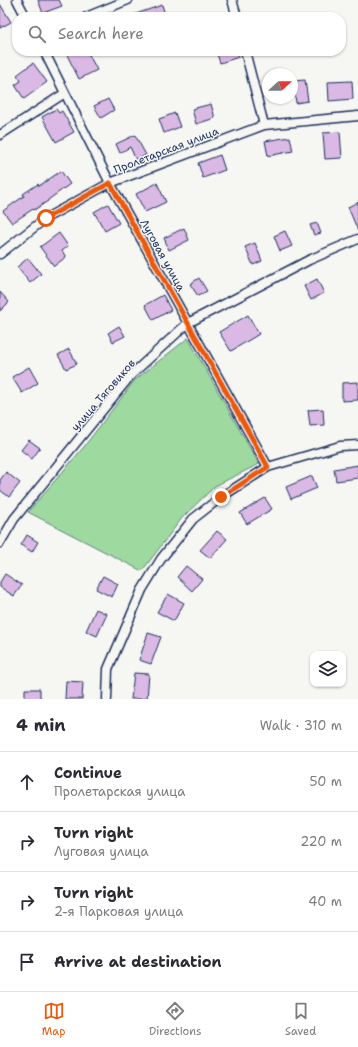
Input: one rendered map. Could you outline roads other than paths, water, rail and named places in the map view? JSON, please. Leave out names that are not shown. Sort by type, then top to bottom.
[{"type":"street","points":[[17,0],[23,12]]},
{"type":"street","points":[[98,12],[128,0]]},
{"type":"street","points":[[232,0],[236,12]]},
{"type":"street","name":"Луговая улица","points":[[46,56],[110,183],[268,467]]},
{"type":"street","points":[[246,56],[264,124]]},
{"type":"street","points":[[0,135],[65,93]]},
{"type":"street","name":"Пролетарская улица","points":[[0,254],[46,218],[110,183],[264,124],[358,116]]},
{"type":"street","name":"улица Тяговиков","points":[[0,543],[14,519],[131,375],[188,323],[309,260],[358,239]]},
{"type":"street","points":[[107,699],[108,669],[142,590],[161,559],[194,519],[221,497],[268,467],[340,446],[358,445]]}]
